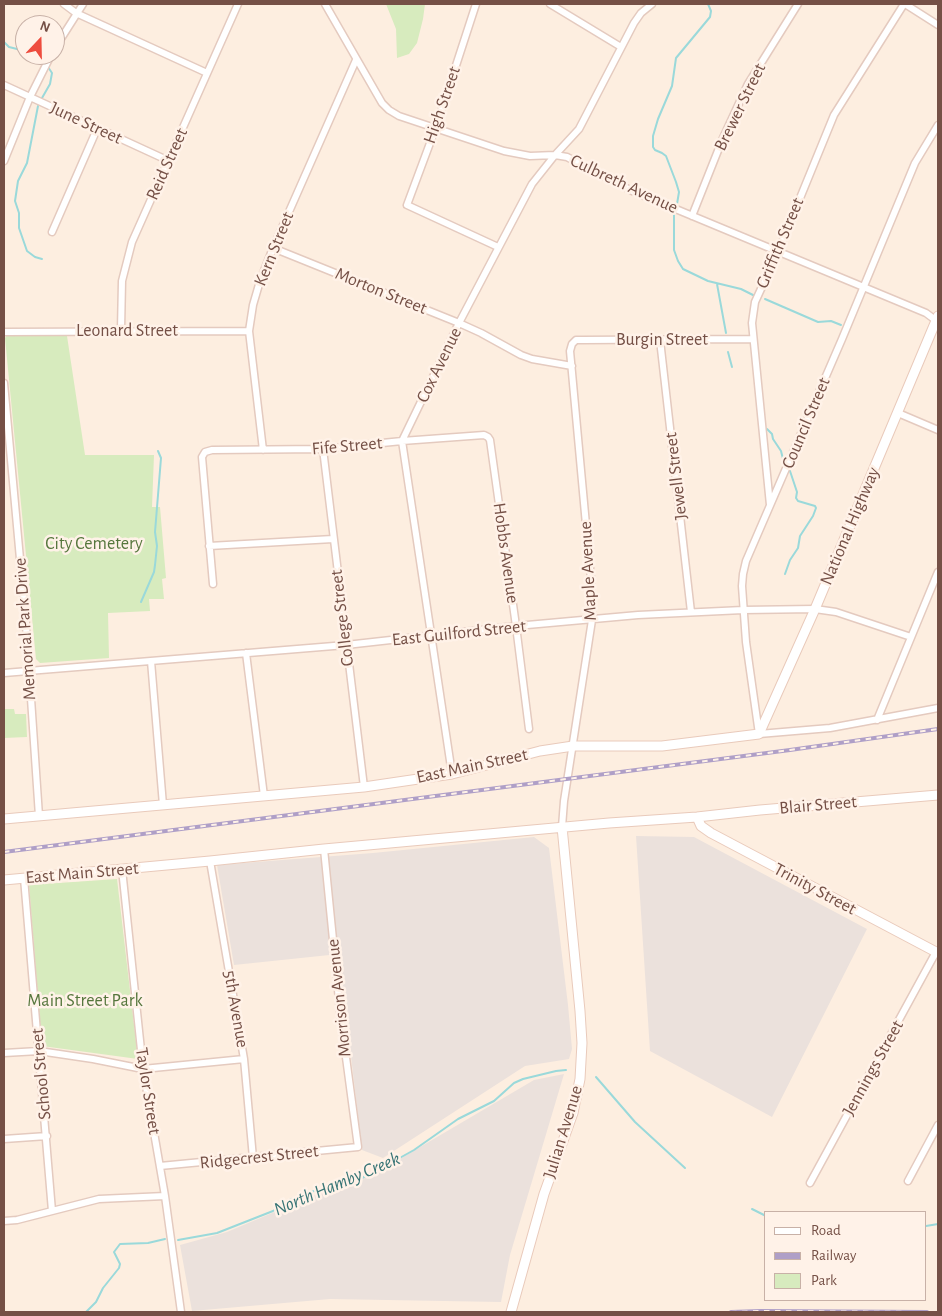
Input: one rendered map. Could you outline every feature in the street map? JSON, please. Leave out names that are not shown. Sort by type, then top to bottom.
[{"type":"street","points":[[64,4],[76,13],[207,73]]},
{"type":"street","points":[[65,31],[83,4]]},
{"type":"street","name":"Reid Street","points":[[121,330],[122,281],[132,242],[238,4]]},
{"type":"street","name":"Culbreth Avenue","points":[[325,4],[382,103],[399,116],[516,154],[568,157],[630,190],[926,313],[938,320]]},
{"type":"street","name":"High Street","points":[[476,4],[436,127],[406,205],[498,247]]},
{"type":"street","points":[[553,4],[621,47]]},
{"type":"street","name":"Cox Avenue","points":[[402,441],[459,323],[532,184],[579,129],[634,22],[652,4]]},
{"type":"street","name":"Brewer Street","points":[[692,216],[723,138],[748,84],[798,4]]},
{"type":"street","points":[[904,4],[938,25]]},
{"type":"street","name":"Griffith Street","points":[[770,508],[752,317],[755,302],[778,252],[834,115],[904,4]]},
{"type":"street","name":"Kern Street","points":[[263,450],[250,331],[253,305],[273,248],[356,60]]},
{"type":"street","points":[[4,161],[30,97],[46,65]]},
{"type":"street","name":"June Street","points":[[4,86],[169,161]]},
{"type":"street","name":"Council Street","points":[[759,734],[743,610],[742,574],[915,163],[938,125]]},
{"type":"street","points":[[52,232],[97,129]]},
{"type":"street","name":"Morton Street","points":[[273,248],[481,332],[521,355],[532,359],[572,366]]},
{"type":"street","name":"National Highway","points":[[759,734],[938,320]]},
{"type":"street","name":"Leonard Street","points":[[4,332],[121,330],[250,331]]},
{"type":"street","name":"Burgin Street","points":[[572,344],[576,340],[754,339]]},
{"type":"street","name":"Jewell Street","points":[[660,340],[691,612]]},
{"type":"street","name":"Maple Avenue","points":[[562,827],[564,801],[592,620],[591,579],[570,351],[572,344]]},
{"type":"street","name":"Memorial Park Drive","points":[[4,383],[29,671],[39,816]]},
{"type":"street","points":[[898,413],[938,430]]},
{"type":"street","name":"Fife Street","points":[[209,546],[202,457],[205,452],[212,450],[323,449],[484,435],[488,437]]},
{"type":"street","name":"Hobbs Avenue","points":[[488,437],[490,440],[516,626],[528,729]]},
{"type":"street","points":[[402,441],[452,774]]},
{"type":"street","name":"College Street","points":[[323,449],[364,787]]},
{"type":"street","points":[[213,584],[209,546],[333,539]]},
{"type":"street","points":[[877,720],[938,572]]},
{"type":"street","name":"East Guilford Street","points":[[4,673],[346,645],[516,626],[691,612],[814,609],[849,615],[911,637]]},
{"type":"street","points":[[246,653],[264,796]]},
{"type":"street","points":[[151,661],[163,804]]},
{"type":"street","name":"East Main Street","points":[[4,819],[364,787],[452,774],[540,751],[573,746],[662,746],[759,734],[830,728],[938,708]]},
{"type":"street","name":"Blair Street","points":[[697,817],[938,795]]},
{"type":"street","name":"East Main Street","points":[[4,880],[562,827],[697,817]]},
{"type":"street","name":"Trinity Street","points":[[697,817],[701,826],[711,833],[937,953]]},
{"type":"street","name":"Julian Avenue","points":[[511,1312],[544,1194],[573,1114],[580,1079],[582,1043],[580,1011],[562,827]]},
{"type":"street","name":"Morrison Avenue","points":[[324,849],[342,1029],[358,1147]]},
{"type":"street","name":"5th Avenue","points":[[210,861],[244,1059],[253,1158]]},
{"type":"street","name":"Taylor Street","points":[[122,870],[143,1069],[165,1196],[181,1312]]},
{"type":"street","name":"School Street","points":[[24,878],[52,1211]]},
{"type":"street","name":"Jennings Street","points":[[810,1183],[937,953]]},
{"type":"street","points":[[4,1053],[39,1051],[143,1069],[244,1059]]},
{"type":"street","points":[[908,1181],[938,1125]]},
{"type":"street","points":[[4,1140],[47,1136]]},
{"type":"street","name":"Ridgecrest Street","points":[[160,1166],[358,1147]]},
{"type":"street","points":[[4,1220],[17,1220],[99,1199],[165,1196]]},
{"type":"shaded area","points":[[636,836],[694,837],[867,929],[772,1117],[650,1051]]},
{"type":"shaded area","points":[[534,837],[549,848],[568,1005],[572,1049],[569,1059],[525,1066],[383,1158],[362,1150],[339,954],[234,965],[217,865],[373,853]]},
{"type":"shaded area","points":[[564,1074],[510,1255],[501,1302],[330,1299],[192,1311],[180,1245],[227,1232],[398,1160],[534,1080]]},
{"type":"green space","points":[[386,4],[425,4],[417,43],[409,54],[397,58],[396,29]]},
{"type":"green space","name":"City Cemetery","points":[[7,335],[67,336],[85,455],[154,455],[152,507],[160,507],[166,578],[162,579],[164,599],[149,599],[150,611],[108,613],[109,658],[40,663],[36,659],[5,338]]},
{"type":"green space","points":[[4,709],[14,709],[15,714],[26,714],[27,737],[4,738]]},
{"type":"green space","name":"Main Street Park","points":[[117,879],[138,1059],[42,1046],[29,885]]},
{"type":"waterway","points":[[677,204],[679,192],[676,182],[666,156],[653,147],[653,136],[672,86],[676,58],[710,17],[711,11],[708,4]]},
{"type":"waterway","points":[[4,42],[9,47],[15,48]]},
{"type":"waterway","points":[[42,98],[50,84],[52,73],[48,67]]},
{"type":"waterway","points":[[38,106],[27,163],[18,181],[15,201],[19,213],[19,228],[27,251],[35,257],[42,259]]},
{"type":"waterway","points":[[674,215],[674,250],[683,269],[708,281],[741,289],[753,295]]},
{"type":"waterway","points":[[717,284],[726,333]]},
{"type":"waterway","points":[[765,299],[818,322],[831,321],[841,325]]},
{"type":"waterway","points":[[728,352],[732,367]]},
{"type":"waterway","points":[[767,429],[772,434],[785,463]]},
{"type":"waterway","points":[[141,602],[154,572],[155,565],[157,546],[155,532],[161,458],[158,451]]},
{"type":"waterway","points":[[785,574],[790,560],[798,548],[800,536],[816,508],[815,506],[798,501],[790,471]]},
{"type":"waterway","name":"North Hamby Creek","points":[[178,1240],[217,1233],[273,1211],[289,1200],[314,1191],[349,1183],[369,1175],[414,1150],[458,1119],[494,1101],[514,1083],[523,1079],[566,1070]]},
{"type":"waterway","name":"North Hamby Creek","points":[[596,1077],[635,1122],[685,1168]]},
{"type":"waterway","name":"North Hamby Creek","points":[[752,1209],[764,1215]]},
{"type":"waterway","name":"North Hamby Creek","points":[[927,1226],[938,1224]]},
{"type":"waterway","name":"North Hamby Creek","points":[[86,1312],[96,1302],[103,1288],[119,1268],[120,1264],[114,1252],[120,1244],[148,1243],[165,1239]]},
{"type":"railway","points":[[4,852],[938,729]]},
{"type":"railway","points":[[731,1312],[927,1312]]}]
